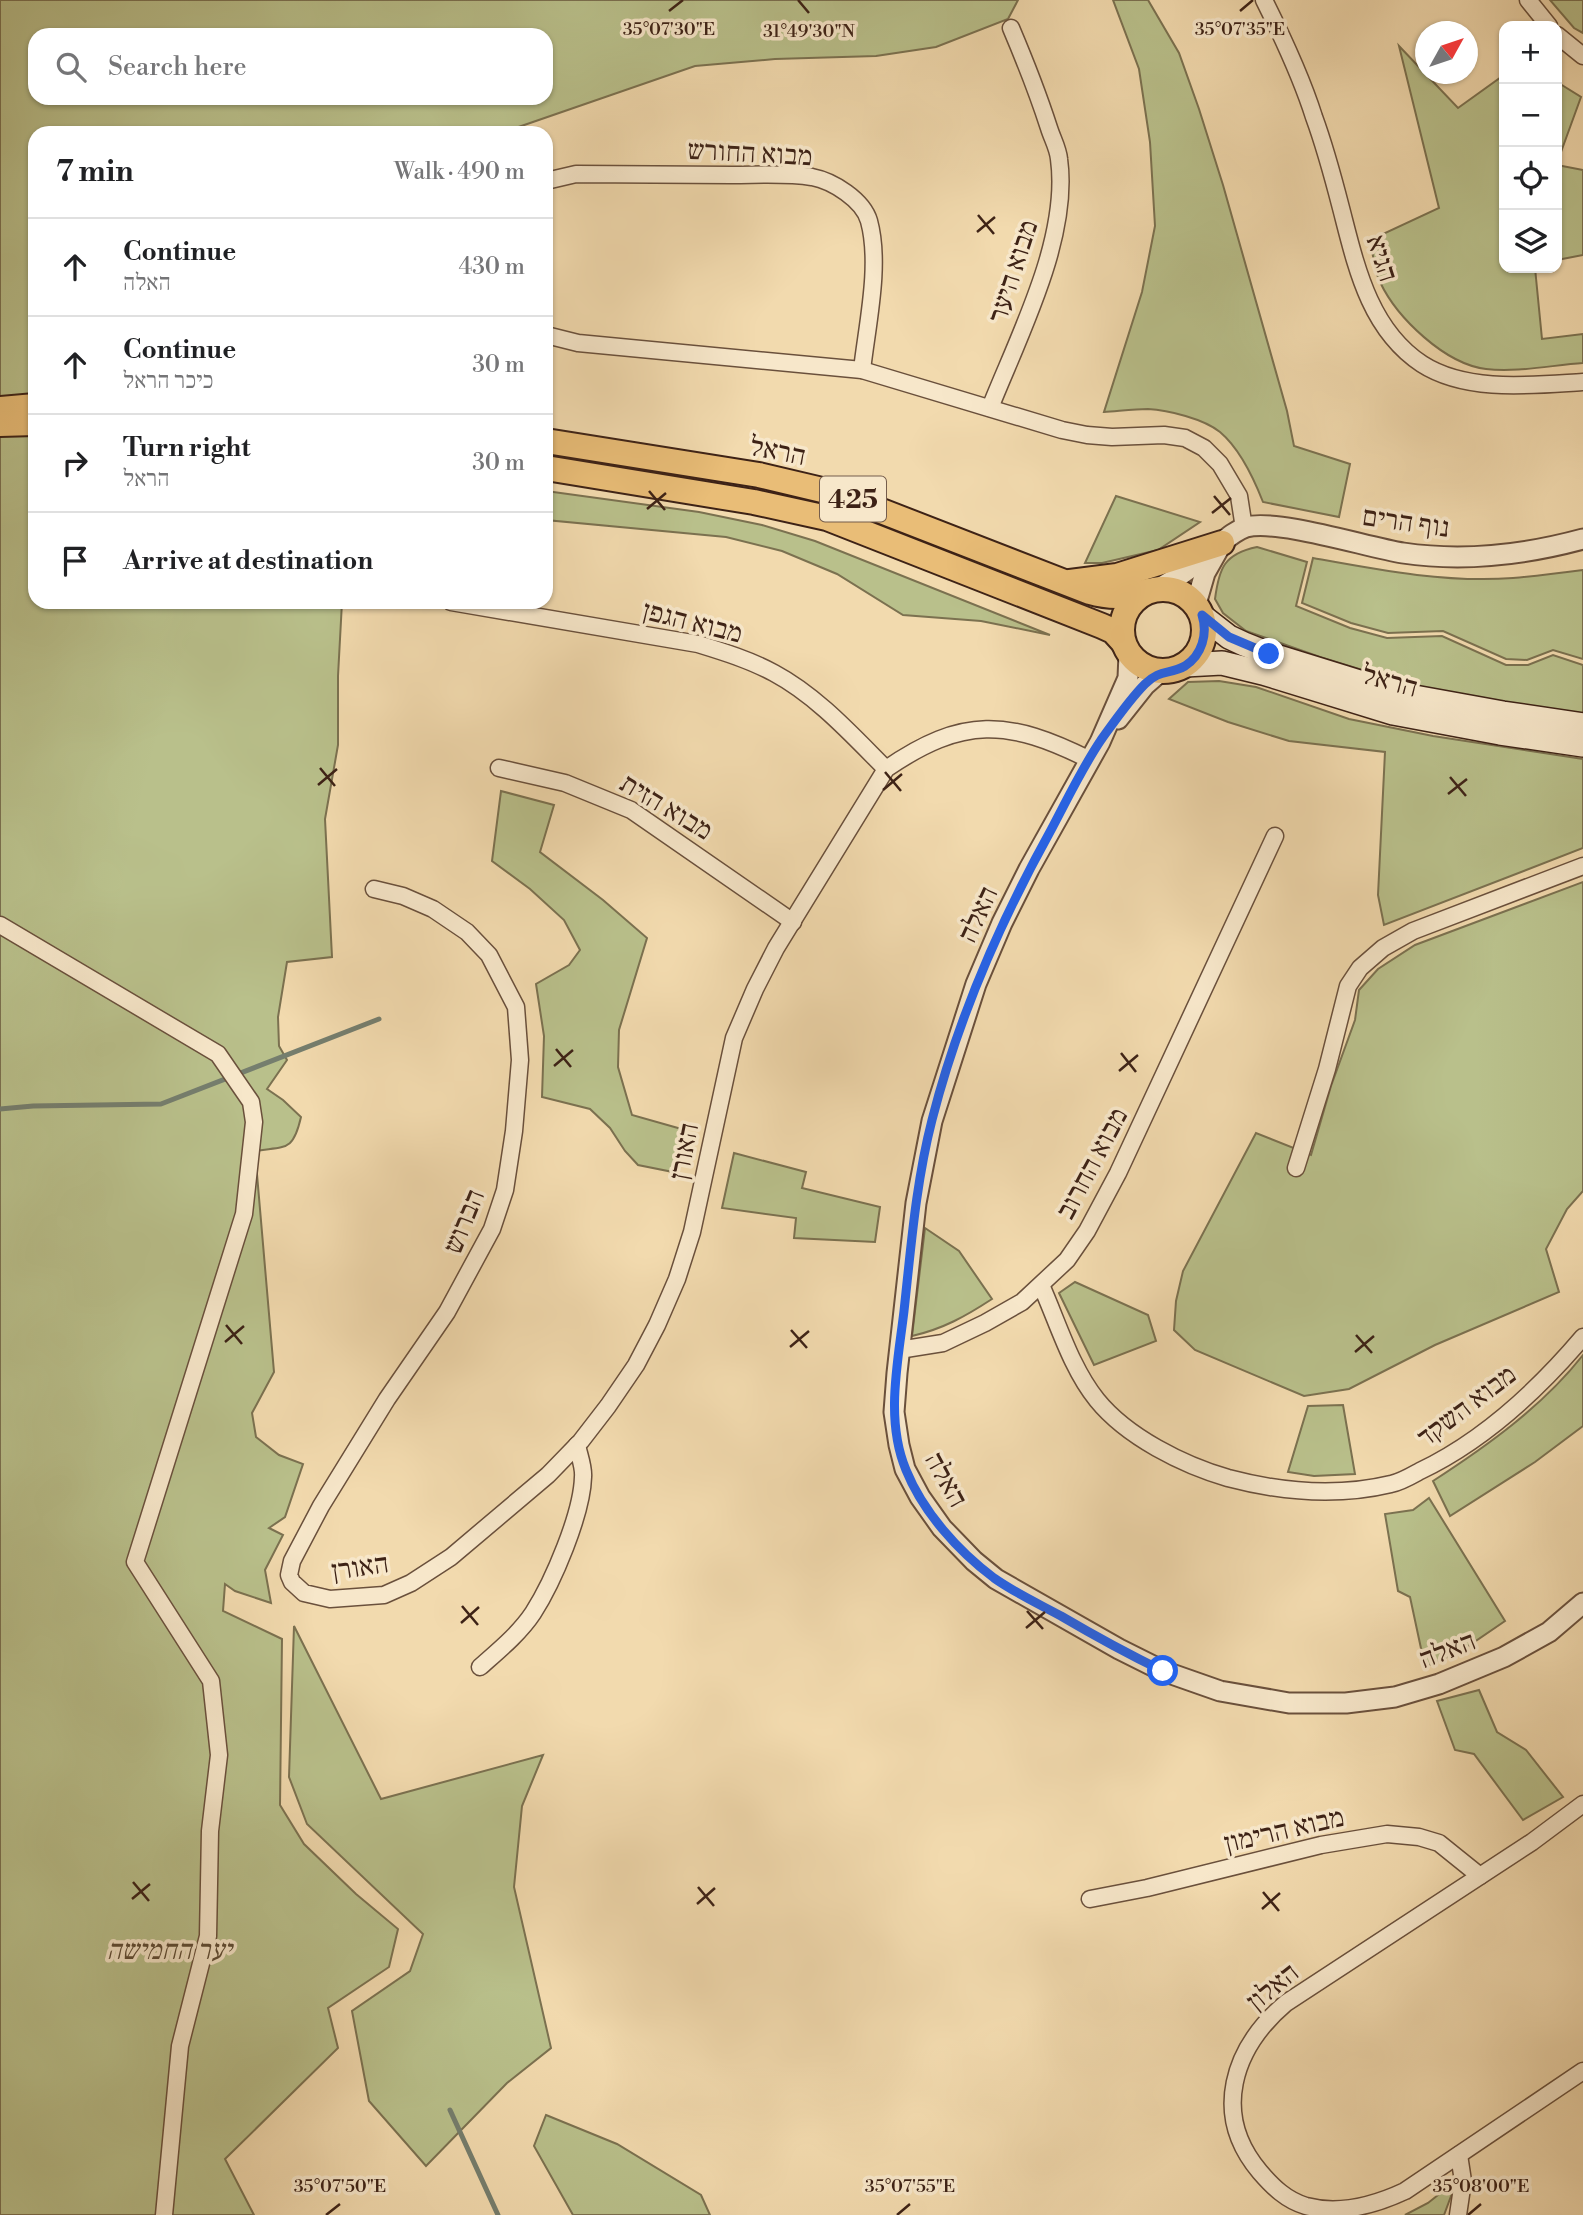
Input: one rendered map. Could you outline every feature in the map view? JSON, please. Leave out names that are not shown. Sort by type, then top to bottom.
[{"type":"main road","points":[[0,409],[28,407]]},
{"type":"main road","points":[[0,424],[28,424]]},
{"type":"main road","name":"הראל","points":[[553,442],[759,475],[835,493],[1108,597],[1124,597],[1153,590]]},
{"type":"main road","name":"הראל","points":[[553,469],[754,502],[827,519],[1102,626],[1113,631],[1126,648]]},
{"type":"main road","points":[[1066,583],[1117,576],[1223,542]]},
{"type":"main road","points":[[1153,590],[1182,593],[1199,610],[1205,635],[1202,647],[1195,657],[1173,668],[1138,663],[1126,648],[1123,617],[1129,606],[1153,590]]},
{"type":"main road","name":"הראל","points":[[1199,610],[1229,637],[1244,644],[1387,691],[1471,708],[1583,725]]},
{"type":"main road","name":"הראל","points":[[1173,668],[1222,663],[1393,713],[1583,745]]},
{"type":"street","name":"הגיא","points":[[1264,0],[1311,105],[1366,296],[1399,345],[1424,365],[1478,383],[1517,386],[1583,382]]},
{"type":"street","points":[[1528,0],[1545,21]]},
{"type":"street","name":"מבוא היער","points":[[990,408],[1048,264],[1059,197],[1059,158],[1011,28]]},
{"type":"street","points":[[1562,39],[1583,56]]},
{"type":"street","name":"מבוא החורש","points":[[553,179],[576,174],[779,176],[813,177],[835,186],[856,200],[869,219],[873,246],[873,273],[862,370]]},
{"type":"street","points":[[553,337],[578,343],[862,370],[1062,430],[1087,435],[1164,435],[1185,438],[1204,448],[1229,478],[1239,496],[1244,528],[1175,580],[1153,590]]},
{"type":"street","name":"נוף הרים","points":[[1244,528],[1266,526],[1404,553],[1470,557],[1528,552],[1583,539]]},
{"type":"street","points":[[1199,610],[1205,573],[1223,542]]},
{"type":"street","name":"מבוא הגפן","points":[[492,609],[698,644],[735,656],[776,674],[805,693],[886,769]]},
{"type":"street","name":"האלה","points":[[1126,648],[1128,678],[1100,742],[1002,923],[976,984],[932,1121],[916,1203],[894,1412],[905,1469],[942,1528],[996,1579],[1119,1650],[1220,1691],[1289,1703],[1346,1703],[1395,1698],[1439,1684],[1504,1657],[1549,1632],[1583,1603]]},
{"type":"street","name":"האלה","points":[[1100,742],[1144,685],[1173,668]]},
{"type":"street","name":"האורן","points":[[304,1593],[330,1599],[357,1599],[384,1595],[411,1583],[451,1557],[548,1475],[577,1445],[608,1406],[636,1365],[677,1279],[706,1174],[734,1038],[754,989],[886,769],[942,737],[991,729],[1022,733],[1051,741],[1090,760]]},
{"type":"street","name":"מבוא הזית","points":[[499,768],[565,783],[631,810],[793,922]]},
{"type":"street","name":"מבוא החרוב","points":[[899,1350],[943,1343],[1022,1302],[1074,1250],[1118,1173],[1275,836]]},
{"type":"street","points":[[1296,1168],[1327,1069],[1348,986],[1360,968],[1383,948],[1413,931],[1583,866]]},
{"type":"street","name":"הברוש","points":[[304,1593],[292,1582],[289,1575],[292,1562],[321,1506],[473,1268],[492,1229],[505,1190],[514,1131],[520,1047],[516,1007],[489,955],[467,932],[433,909],[403,896],[374,889]]},
{"type":"street","points":[[0,925],[218,1054],[251,1102],[254,1122],[244,1214],[135,1562],[211,1681],[219,1755],[210,1831],[208,1936],[180,2046],[164,2215]]},
{"type":"street","name":"מבוא השקד","points":[[1041,1285],[1084,1381],[1098,1402],[1126,1427],[1176,1460],[1211,1473],[1259,1486],[1305,1492],[1350,1491],[1394,1484],[1436,1464],[1470,1442],[1510,1410],[1564,1359],[1583,1336]]},
{"type":"street","points":[[480,1667],[506,1644],[532,1615],[552,1576],[578,1512],[584,1475],[577,1445]]},
{"type":"street","name":"האלון","points":[[1583,1804],[1480,1876],[1286,2003],[1269,2018],[1252,2037],[1241,2062],[1233,2106],[1235,2129],[1243,2149],[1256,2168],[1285,2197],[1307,2206],[1359,2207],[1384,2201],[1405,2191],[1583,2071]]},
{"type":"street","name":"מבוא הרימון","points":[[1090,1899],[1147,1888],[1321,1845],[1387,1834],[1419,1837],[1439,1843],[1480,1876]]},
{"type":"street","points":[[1458,2215],[1463,2181],[1459,2155]]},
{"type":"green space","name":"יער החמישה","points":[[0,0],[1018,0],[1008,19],[936,47],[876,56],[775,59],[695,66],[521,126],[28,126],[28,609],[342,609],[338,745],[325,819],[332,957],[287,962],[278,1017],[279,1046],[287,1060],[267,1089],[301,1117],[295,1136],[287,1145],[255,1151],[274,1372],[252,1413],[256,1437],[279,1455],[303,1464],[285,1517],[269,1528],[283,1535],[265,1570],[271,1603],[235,1591],[225,1584],[223,1611],[282,1639],[280,1805],[304,1844],[356,1894],[398,1929],[389,1967],[328,2008],[338,2048],[225,2159],[254,2215],[0,2215]]},
{"type":"green space","points":[[1113,0],[1148,0],[1179,53],[1223,185],[1287,411],[1294,446],[1350,464],[1339,517],[1263,502],[1240,455],[1220,432],[1205,423],[1156,410],[1104,412],[1142,292],[1155,226],[1150,142],[1139,69]]},
{"type":"green space","points":[[1550,0],[1583,0],[1583,33],[1574,28]]},
{"type":"green space","points":[[1399,46],[1415,63],[1415,84],[1435,84],[1458,108],[1499,79],[1499,273],[1535,273],[1542,339],[1583,334],[1583,363],[1509,370],[1486,369],[1470,365],[1439,349],[1410,324],[1380,282],[1370,240],[1439,208]]},
{"type":"green space","points":[[1562,85],[1581,97],[1562,149]]},
{"type":"green space","points":[[1562,166],[1583,170],[1583,255],[1562,259]]},
{"type":"green space","points":[[553,492],[699,512],[762,525],[815,541],[1050,635],[981,621],[903,615],[837,574],[782,551],[726,537],[553,521]]},
{"type":"green space","points":[[1116,496],[1200,522],[1158,550],[1102,563],[1085,563]]},
{"type":"green space","points":[[1257,547],[1307,562],[1296,606],[1350,628],[1387,638],[1442,636],[1506,665],[1528,665],[1553,655],[1583,665],[1583,717],[1421,688],[1246,631],[1223,613],[1215,599],[1225,564],[1237,554]]},
{"type":"green space","points":[[1313,558],[1463,579],[1513,578],[1583,570],[1583,659],[1553,650],[1527,660],[1506,659],[1443,631],[1388,633],[1351,623],[1302,603]]},
{"type":"green space","points":[[1219,681],[1256,687],[1349,719],[1433,736],[1583,759],[1583,848],[1384,925],[1378,895],[1385,752],[1289,741],[1228,722],[1169,699],[1188,682]]},
{"type":"green space","points":[[501,791],[554,805],[540,852],[647,938],[619,1030],[618,1067],[632,1115],[685,1130],[673,1172],[638,1165],[610,1128],[590,1109],[542,1097],[544,1036],[536,984],[569,965],[580,950],[564,920],[530,889],[492,861]]},
{"type":"green space","points":[[1583,882],[1583,1191],[1567,1209],[1546,1249],[1559,1292],[1435,1345],[1349,1389],[1304,1396],[1195,1350],[1174,1330],[1176,1301],[1183,1271],[1256,1133],[1311,1155],[1331,1086],[1355,1020],[1359,990],[1378,969],[1415,945]]},
{"type":"green space","points":[[734,1153],[806,1172],[802,1188],[880,1207],[875,1242],[794,1238],[796,1218],[722,1208]]},
{"type":"green space","points":[[925,1228],[959,1251],[992,1299],[954,1321],[912,1336]]},
{"type":"green space","points":[[1075,1282],[1148,1315],[1156,1341],[1094,1365],[1059,1293]]},
{"type":"green space","points":[[1583,1355],[1583,1426],[1535,1462],[1450,1516],[1433,1481],[1513,1424],[1550,1391]]},
{"type":"green space","points":[[1343,1405],[1355,1474],[1314,1476],[1288,1472],[1308,1406]]},
{"type":"green space","points":[[1429,1498],[1505,1621],[1461,1651],[1425,1667],[1410,1597],[1398,1591],[1385,1514],[1413,1510]]},
{"type":"green space","points":[[294,1626],[381,1799],[543,1755],[522,1806],[514,1887],[551,2048],[507,2083],[426,2166],[369,2101],[352,2011],[410,1971],[423,1934],[307,1824],[289,1777]]},
{"type":"green space","points":[[1479,1690],[1497,1732],[1526,1750],[1563,1797],[1523,1820],[1474,1754],[1455,1750],[1437,1701]]},
{"type":"green space","points":[[546,2115],[617,2144],[701,2195],[710,2215],[573,2215],[534,2146]]},
{"type":"green space","points":[[1457,2180],[1444,2215],[1405,2215],[1428,2203]]},
{"type":"waterway","points":[[0,1109],[161,1104],[379,1019]]},
{"type":"waterway","points":[[450,2110],[498,2215]]},
{"type":"route","points":[[1163,1671],[1119,1650],[996,1579],[942,1528],[920,1497],[905,1469],[894,1412],[897,1373],[916,1203],[932,1121],[976,984],[1029,869],[1100,742],[1144,685],[1161,671],[1174,670],[1185,665],[1202,647],[1205,635],[1202,615],[1229,637],[1269,654]]}]
